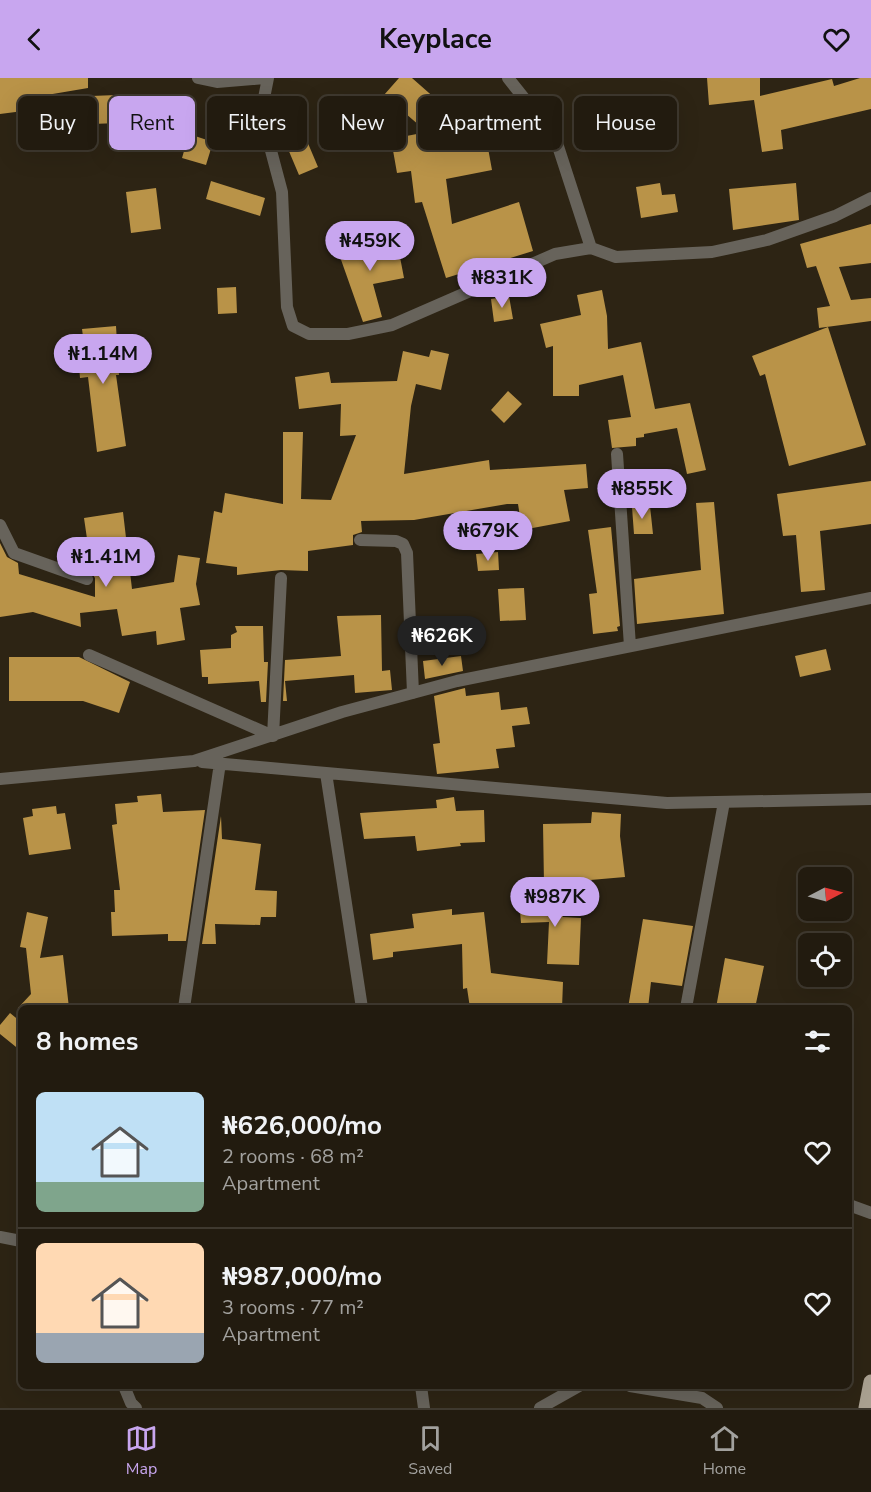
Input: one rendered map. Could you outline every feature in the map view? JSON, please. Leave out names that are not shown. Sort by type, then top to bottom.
[{"type":"main road","points":[[866,1408],[871,1382]]},
{"type":"street","points":[[198,78],[217,82],[267,78],[261,112],[282,192],[287,307],[293,326],[309,334],[348,334],[392,325],[555,254],[591,248],[616,257],[712,252],[767,240],[835,216],[871,198]]},
{"type":"street","points":[[508,78],[555,137],[591,248]]},
{"type":"street","points":[[616,453],[630,646]]},
{"type":"street","points":[[0,525],[14,553],[87,579]]},
{"type":"street","points":[[360,540],[396,541],[403,544],[407,553],[413,693]]},
{"type":"street","points":[[273,736],[281,578]]},
{"type":"street","points":[[194,761],[342,712],[457,681],[871,598]]},
{"type":"street","points":[[89,655],[273,736]]},
{"type":"street","points":[[0,779],[194,761],[667,803],[871,799]]},
{"type":"street","points":[[184,1005],[220,763]]},
{"type":"street","points":[[326,772],[362,1005]]},
{"type":"street","points":[[687,1005],[724,802]]},
{"type":"street","points":[[852,1206],[871,1213]]},
{"type":"street","points":[[0,1237],[18,1240]]},
{"type":"street","points":[[125,1389],[131,1403],[136,1408]]},
{"type":"street","points":[[421,1389],[424,1408]]},
{"type":"street","points":[[540,1408],[574,1389]]},
{"type":"street","points":[[648,1389],[702,1398],[717,1408]]},
{"type":"building","points":[[0,78],[88,78],[88,88],[41,96],[18,96],[18,112],[0,114]]},
{"type":"building","points":[[399,78],[412,78],[432,96],[418,96],[418,124],[406,114],[406,96],[384,95]]},
{"type":"building","points":[[707,78],[760,78],[760,96],[832,79],[834,86],[860,78],[871,78],[871,109],[781,130],[783,149],[762,152],[754,100],[709,105]]},
{"type":"building","points":[[117,95],[109,96],[109,123],[97,124],[97,96],[91,96]]},
{"type":"building","points":[[418,134],[418,150],[488,150],[492,170],[446,179],[452,224],[519,202],[533,251],[446,278],[422,202],[415,203],[411,171],[397,173],[393,150],[406,150],[406,136]]},
{"type":"building","points":[[195,136],[207,140],[207,150],[211,150],[206,165],[182,158],[184,150],[195,150]]},
{"type":"building","points":[[307,141],[318,167],[299,175],[288,150],[307,150]]},
{"type":"building","points":[[211,181],[265,198],[260,216],[206,199]]},
{"type":"building","points":[[660,183],[662,195],[675,194],[678,212],[641,218],[636,187]]},
{"type":"building","points":[[796,183],[799,220],[733,230],[729,189]]},
{"type":"building","points":[[156,188],[161,229],[131,233],[126,192]]},
{"type":"building","points":[[871,224],[871,263],[839,267],[851,300],[871,298],[871,321],[819,328],[817,308],[830,306],[816,266],[807,268],[800,244]]},
{"type":"building","points":[[381,232],[396,258],[400,257],[404,278],[373,284],[382,317],[363,322],[339,254]]},
{"type":"building","points":[[236,287],[237,313],[218,314],[217,288]]},
{"type":"building","points":[[602,290],[607,316],[608,349],[641,342],[655,409],[690,403],[706,470],[687,474],[677,428],[644,434],[644,437],[636,438],[636,446],[612,448],[608,420],[631,417],[623,375],[579,385],[579,396],[553,396],[553,346],[546,348],[540,324],[581,315],[577,295]]},
{"type":"building","points":[[509,296],[513,319],[494,322],[491,299]]},
{"type":"building","points":[[116,326],[119,375],[116,375],[126,446],[97,452],[88,377],[80,378],[77,345],[84,344],[82,329]]},
{"type":"building","points":[[828,327],[866,445],[789,466],[765,374],[760,376],[752,356]]},
{"type":"building","points":[[431,350],[449,354],[441,390],[416,384],[411,406],[404,474],[489,460],[490,470],[586,464],[588,488],[564,490],[570,521],[522,530],[518,504],[507,504],[414,520],[361,521],[362,532],[353,535],[353,545],[308,551],[308,571],[281,570],[237,575],[237,567],[206,563],[214,511],[222,513],[225,493],[283,504],[283,432],[303,432],[301,499],[331,500],[356,435],[340,436],[341,404],[299,409],[295,377],[329,372],[331,383],[397,381],[403,351],[429,357]]},
{"type":"building","points":[[508,391],[522,404],[504,423],[491,410]]},
{"type":"building","points":[[871,481],[871,524],[820,531],[825,590],[801,592],[796,535],[783,536],[777,494]]},
{"type":"building","points":[[714,502],[724,614],[637,624],[634,579],[701,570],[696,503]]},
{"type":"building","points":[[650,506],[653,534],[634,534],[632,507]]},
{"type":"building","points":[[123,512],[132,589],[174,582],[178,555],[200,558],[196,584],[200,605],[180,608],[185,640],[157,645],[156,631],[122,636],[117,609],[80,613],[81,627],[33,612],[0,617],[0,543],[7,557],[18,563],[19,574],[95,597],[95,578],[92,573],[84,518]]},
{"type":"building","points":[[611,527],[620,626],[617,627],[618,631],[593,634],[589,594],[597,593],[588,530]]},
{"type":"building","points":[[498,552],[499,570],[478,571],[476,554]]},
{"type":"building","points":[[524,588],[526,620],[500,621],[498,589]]},
{"type":"building","points":[[381,615],[382,671],[390,670],[392,690],[355,693],[354,675],[285,681],[287,701],[283,701],[285,660],[341,656],[337,616]]},
{"type":"building","points":[[235,626],[263,626],[264,662],[268,662],[266,702],[261,702],[259,681],[208,684],[208,677],[202,677],[200,650],[231,648],[231,635],[237,632]]},
{"type":"building","points":[[826,649],[831,670],[800,677],[795,656]]},
{"type":"building","points":[[461,656],[463,671],[425,679],[423,661]]},
{"type":"building","points":[[9,657],[79,657],[130,682],[119,713],[83,701],[9,701]]},
{"type":"building","points":[[465,688],[466,696],[499,692],[501,710],[527,707],[530,724],[512,726],[515,747],[496,749],[499,768],[437,774],[433,744],[440,743],[434,696]]},
{"type":"building","points":[[161,794],[163,812],[205,810],[186,941],[168,941],[168,934],[112,936],[111,912],[115,912],[114,890],[120,890],[112,825],[117,824],[115,804],[138,802],[137,796]]},
{"type":"building","points":[[454,797],[456,811],[484,810],[485,842],[460,843],[461,846],[417,851],[415,836],[364,839],[360,813],[437,808],[436,800]]},
{"type":"building","points":[[56,806],[57,814],[65,813],[71,849],[29,855],[23,818],[33,816],[32,809]]},
{"type":"building","points":[[592,812],[621,814],[620,836],[625,877],[544,884],[543,824],[591,823]]},
{"type":"building","points":[[221,816],[222,839],[261,844],[255,890],[277,891],[276,917],[261,917],[260,925],[215,924],[216,944],[202,944]]},
{"type":"building","points":[[562,896],[563,917],[581,918],[579,965],[547,964],[549,922],[521,923],[519,899]]},
{"type":"building","points":[[452,909],[452,915],[484,912],[491,973],[563,982],[562,1005],[470,1005],[467,988],[463,989],[462,944],[393,952],[393,957],[373,960],[370,934],[414,928],[412,914]]},
{"type":"building","points":[[27,912],[48,917],[40,958],[63,955],[69,1005],[21,1005],[31,994],[26,948],[20,947]]},
{"type":"building","points":[[643,919],[693,926],[682,986],[651,982],[648,1005],[629,1005]]},
{"type":"building","points":[[725,958],[764,966],[756,1005],[717,1005]]},
{"type":"building","points":[[10,1013],[18,1020],[18,1049],[0,1034],[0,1025]]}]
